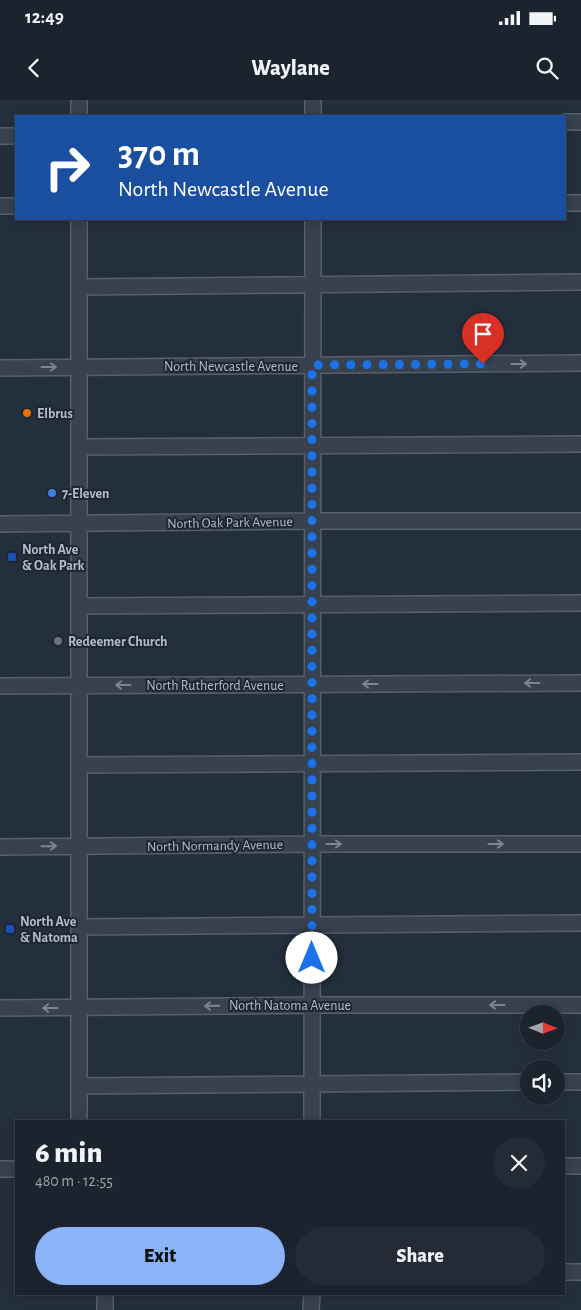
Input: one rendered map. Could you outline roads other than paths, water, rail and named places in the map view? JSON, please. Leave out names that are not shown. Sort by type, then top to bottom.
[{"type":"street","points":[[79,100],[79,115]]},
{"type":"street","points":[[313,100],[313,115]]},
{"type":"street","points":[[566,122],[581,122]]},
{"type":"street","points":[[0,136],[15,136]]},
{"type":"street","points":[[566,203],[581,203]]},
{"type":"street","points":[[0,206],[15,206]]},
{"type":"street","points":[[79,220],[80,1120]]},
{"type":"street","points":[[312,1120],[313,220]]},
{"type":"street","points":[[78,286],[581,282]]},
{"type":"street","name":"North Newcastle Avenue","points":[[0,368],[581,363]]},
{"type":"street","points":[[79,447],[581,444]]},
{"type":"street","name":"North Oak Park Avenue","points":[[0,524],[581,520]]},
{"type":"street","points":[[79,606],[581,603]]},
{"type":"street","name":"North Rutherford Avenue","points":[[0,686],[581,683]]},
{"type":"street","points":[[79,765],[581,762]]},
{"type":"street","name":"North Normandy Avenue","points":[[0,847],[581,844]]},
{"type":"street","points":[[79,927],[581,923]]},
{"type":"street","name":"North Natoma Avenue","points":[[0,1008],[581,1005]]},
{"type":"street","points":[[79,1086],[520,1082]]},
{"type":"street","points":[[565,1082],[581,1082]]},
{"type":"street","points":[[565,1166],[581,1166]]},
{"type":"street","points":[[0,1169],[15,1169]]},
{"type":"street","points":[[565,1272],[581,1272]]},
{"type":"street","points":[[106,1295],[106,1310]]},
{"type":"street","points":[[312,1295],[312,1310]]},
{"type":"place","name":"Elbrus","points":[[27,413]]},
{"type":"place","name":"7-Eleven","points":[[52,493]]},
{"type":"place","name":"North Ave & Oak Park","points":[[12,557]]},
{"type":"place","name":"Redeemer Church","points":[[58,641]]},
{"type":"place","name":"North Ave & Natoma","points":[[10,929]]}]
